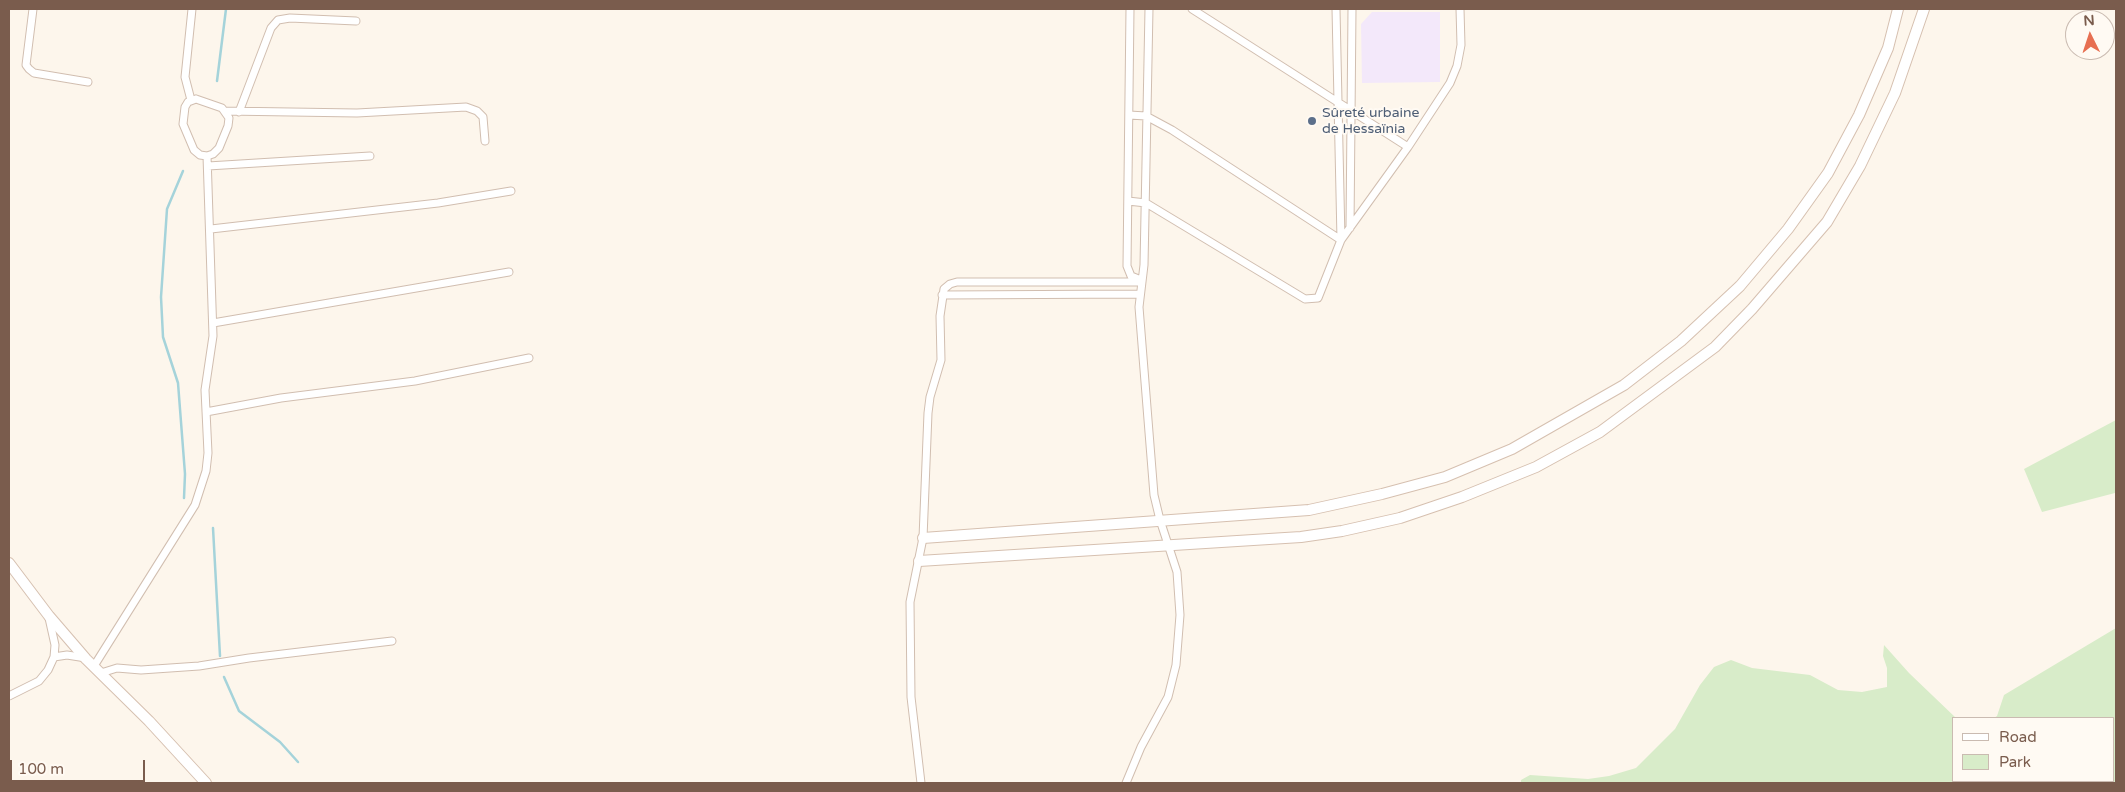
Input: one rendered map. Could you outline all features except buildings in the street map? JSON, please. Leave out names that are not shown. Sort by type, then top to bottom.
[{"type":"street","points":[[33,9],[26,65],[29,70],[34,73],[88,82]]},
{"type":"street","points":[[192,9],[186,77],[192,100]]},
{"type":"street","points":[[1130,9],[1128,270],[1134,278],[1141,281]]},
{"type":"street","points":[[1126,783],[1141,747],[1168,697],[1176,665],[1180,632],[1180,597],[1177,572],[1154,495],[1139,294],[1144,265],[1149,9]]},
{"type":"street","points":[[1192,9],[1408,147]]},
{"type":"street","points":[[1336,9],[1341,240]]},
{"type":"street","points":[[1350,228],[1352,9]]},
{"type":"street","points":[[1128,201],[1146,203],[1305,299],[1318,298],[1341,240],[1408,147],[1450,83],[1457,66],[1461,45],[1460,9]]},
{"type":"street","points":[[923,538],[1309,510],[1382,494],[1445,477],[1512,449],[1624,385],[1681,341],[1740,286],[1788,229],[1828,173],[1859,115],[1888,48],[1898,9]]},
{"type":"street","points":[[919,561],[1301,537],[1342,531],[1400,518],[1462,497],[1536,467],[1600,432],[1654,394],[1715,347],[1752,309],[1826,222],[1860,166],[1894,93],[1924,9]]},
{"type":"street","points":[[238,112],[271,28],[278,20],[290,18],[356,21]]},
{"type":"street","points":[[225,111],[229,118],[228,126],[219,148],[213,154],[207,156],[200,155],[194,150],[183,124],[184,107],[192,100],[200,99],[225,111],[238,112],[356,113],[466,107],[477,111],[483,117],[485,141]]},
{"type":"street","points":[[1129,115],[1146,116],[1172,130],[1341,240]]},
{"type":"street","points":[[98,670],[195,505],[206,471],[208,453],[205,390],[212,348],[213,323],[207,156]]},
{"type":"street","points":[[208,166],[370,156]]},
{"type":"street","points":[[211,229],[438,203],[512,191]]},
{"type":"street","points":[[1341,228],[1350,228]]},
{"type":"street","points":[[213,323],[509,272]]},
{"type":"street","points":[[921,783],[911,697],[910,594],[923,538],[928,413],[930,397],[940,360],[942,296],[947,286],[953,282],[1141,281]]},
{"type":"street","points":[[1051,295],[1052,282]]},
{"type":"street","points":[[942,296],[1139,294]]},
{"type":"street","points":[[206,412],[281,398],[415,381],[529,358]]},
{"type":"street","points":[[9,563],[49,616],[86,659],[149,721],[206,783]]},
{"type":"street","points":[[9,696],[39,681],[48,670],[54,657],[53,632],[49,616]]},
{"type":"street","points":[[98,670],[117,668],[141,670],[199,666],[249,658],[392,641]]},
{"type":"street","points":[[54,657],[74,656],[86,659]]},
{"type":"shaded area","points":[[1372,12],[1440,12],[1440,82],[1362,83],[1361,24]]},
{"type":"green space","points":[[2116,420],[2116,496],[2115,493],[2042,512],[2024,469]]},
{"type":"green space","points":[[2116,628],[2116,783],[1521,783],[1521,780],[1530,775],[1588,779],[1609,776],[1636,768],[1675,729],[1700,685],[1714,667],[1731,660],[1752,668],[1810,675],[1838,690],[1862,692],[1887,687],[1887,668],[1883,656],[1884,645],[1909,673],[1955,717],[1952,717],[1952,782],[2115,782],[2115,717],[1996,717],[2004,695]]},
{"type":"waterway","points":[[217,81],[226,9]]},
{"type":"waterway","points":[[183,171],[167,209],[161,297],[163,337],[178,383],[185,474],[184,498]]},
{"type":"waterway","points":[[213,528],[220,656]]},
{"type":"waterway","points":[[224,677],[239,711],[280,742],[298,762]]},
{"type":"place","name":"Sûreté urbaine de Hessaïnia","points":[[1312,121]]}]
